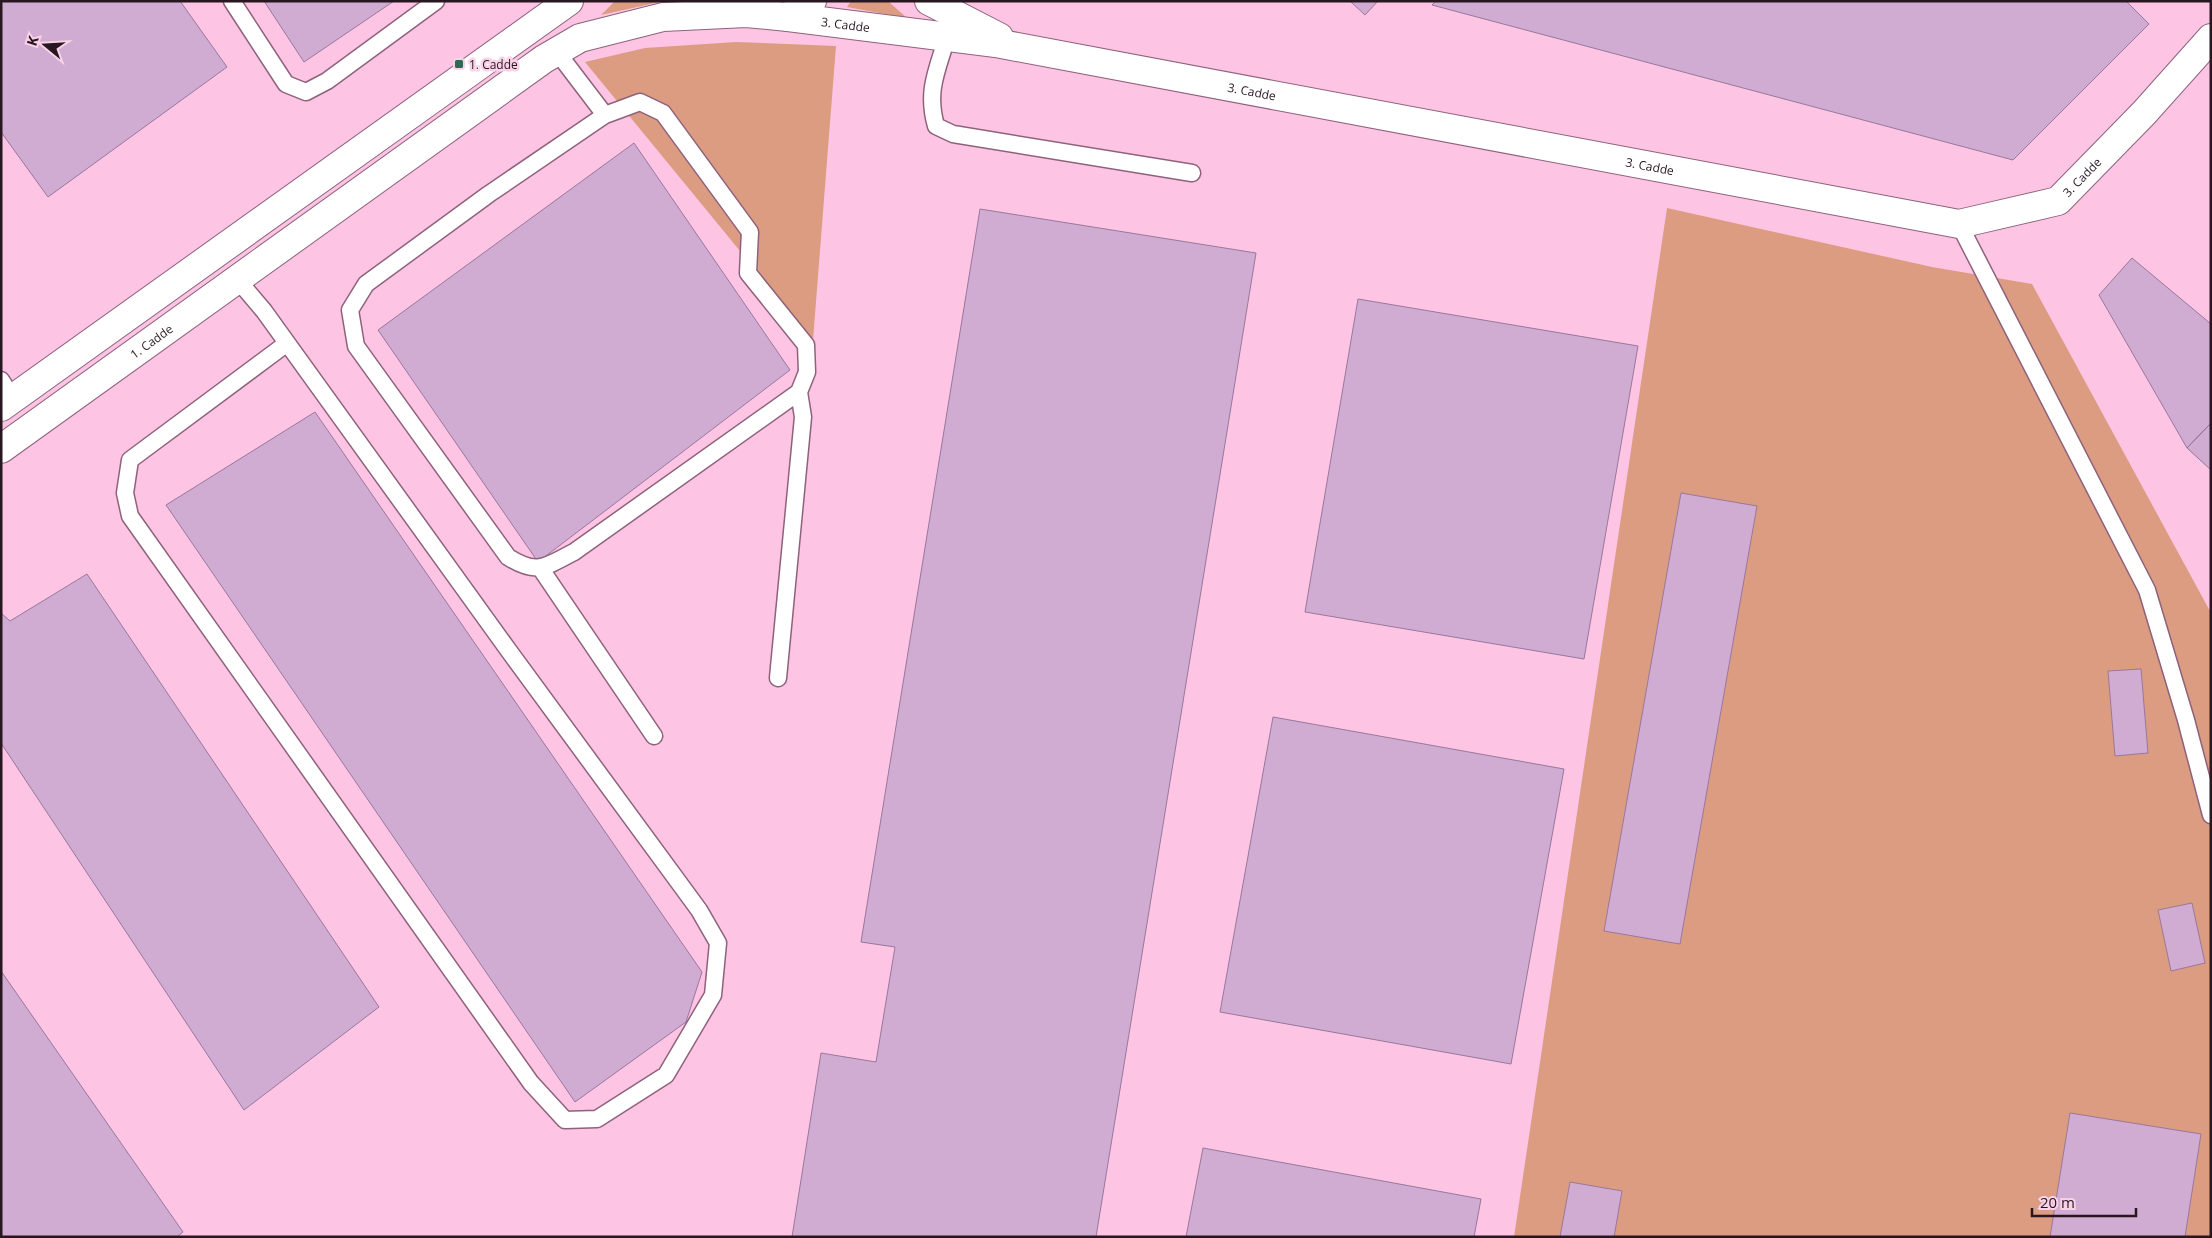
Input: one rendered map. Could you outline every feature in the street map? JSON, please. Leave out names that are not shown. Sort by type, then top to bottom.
[{"type":"street","points":[[788,17],[812,1]]},
{"type":"street","name":"3. Cadde","points":[[929,1],[1021,47]]},
{"type":"street","points":[[5,395],[555,5]]},
{"type":"street","name":"3. Cadde","points":[[737,7],[788,17],[1021,47],[1959,224],[2058,201],[2144,113],[2211,38]]},
{"type":"street","name":"1. Cadde","points":[[1,449],[556,52],[580,38],[662,18],[737,7]]},
{"type":"lane","points":[[232,1],[286,84],[306,92],[327,81],[436,1]]},
{"type":"lane","points":[[947,37],[932,85],[930,107],[936,126],[953,134],[1192,173]]},
{"type":"lane","points":[[556,52],[605,115]]},
{"type":"lane","points":[[778,678],[803,417],[799,392],[807,372],[806,345],[748,272],[750,232],[663,113],[640,102],[605,115],[489,194],[366,284],[350,310],[356,346],[508,558],[521,566],[541,569],[574,552],[799,392]]},
{"type":"lane","points":[[1959,224],[2148,590],[2186,720],[2211,815]]},
{"type":"lane","points":[[237,279],[264,311],[286,344],[700,910],[718,943],[714,995],[666,1074],[597,1119],[565,1120],[531,1083],[130,516],[124,492],[130,460],[286,344]]},
{"type":"lane","points":[[541,569],[654,736]]},
{"type":"shaded area","points":[[1,1],[2211,1],[2211,1237],[1,1237]]},
{"type":"shaded area","points":[[615,1],[664,1],[601,15]]},
{"type":"shaded area","points":[[851,1],[888,1],[907,18],[847,7]]},
{"type":"shaded area","points":[[736,42],[836,46],[813,340],[585,62],[645,48]]},
{"type":"shaded area","points":[[1667,208],[1932,267],[2032,284],[2211,613],[2211,1237],[1514,1237]]},
{"type":"building","points":[[1,1],[180,1],[227,67],[48,197],[1,132]]},
{"type":"building","points":[[264,1],[394,1],[304,62]]},
{"type":"building","points":[[1350,1],[1378,1],[1365,15]]},
{"type":"building","points":[[1436,1],[2126,1],[2149,24],[2013,160],[1432,5]]},
{"type":"building","points":[[634,143],[790,370],[538,562],[378,330]]},
{"type":"building","points":[[980,209],[1256,253],[1096,1237],[792,1237],[821,1053],[876,1062],[895,947],[861,942]]},
{"type":"building","points":[[2132,258],[2211,324],[2211,423],[2187,448],[2099,295]]},
{"type":"building","points":[[1358,299],[1638,346],[1584,659],[1305,612]]},
{"type":"building","points":[[315,412],[702,972],[686,1022],[575,1102],[166,505]]},
{"type":"building","points":[[2211,423],[2211,470],[2187,448]]},
{"type":"building","points":[[1681,493],[1757,506],[1680,944],[1604,931]]},
{"type":"building","points":[[87,574],[379,1007],[244,1110],[1,743],[1,613],[10,621]]},
{"type":"building","points":[[2141,669],[2148,753],[2115,756],[2108,671]]},
{"type":"building","points":[[1273,717],[1564,769],[1511,1064],[1220,1012]]},
{"type":"building","points":[[2192,903],[2205,963],[2171,971],[2158,910]]},
{"type":"building","points":[[1,971],[183,1232],[177,1237],[1,1237]]},
{"type":"building","points":[[2070,1113],[2201,1134],[2185,1237],[2050,1237]]},
{"type":"building","points":[[1203,1148],[1481,1199],[1474,1237],[1186,1237]]},
{"type":"building","points":[[1570,1182],[1622,1191],[1614,1237],[1560,1237]]},
{"type":"place","name":"1. Cadde","points":[[459,64]]}]
